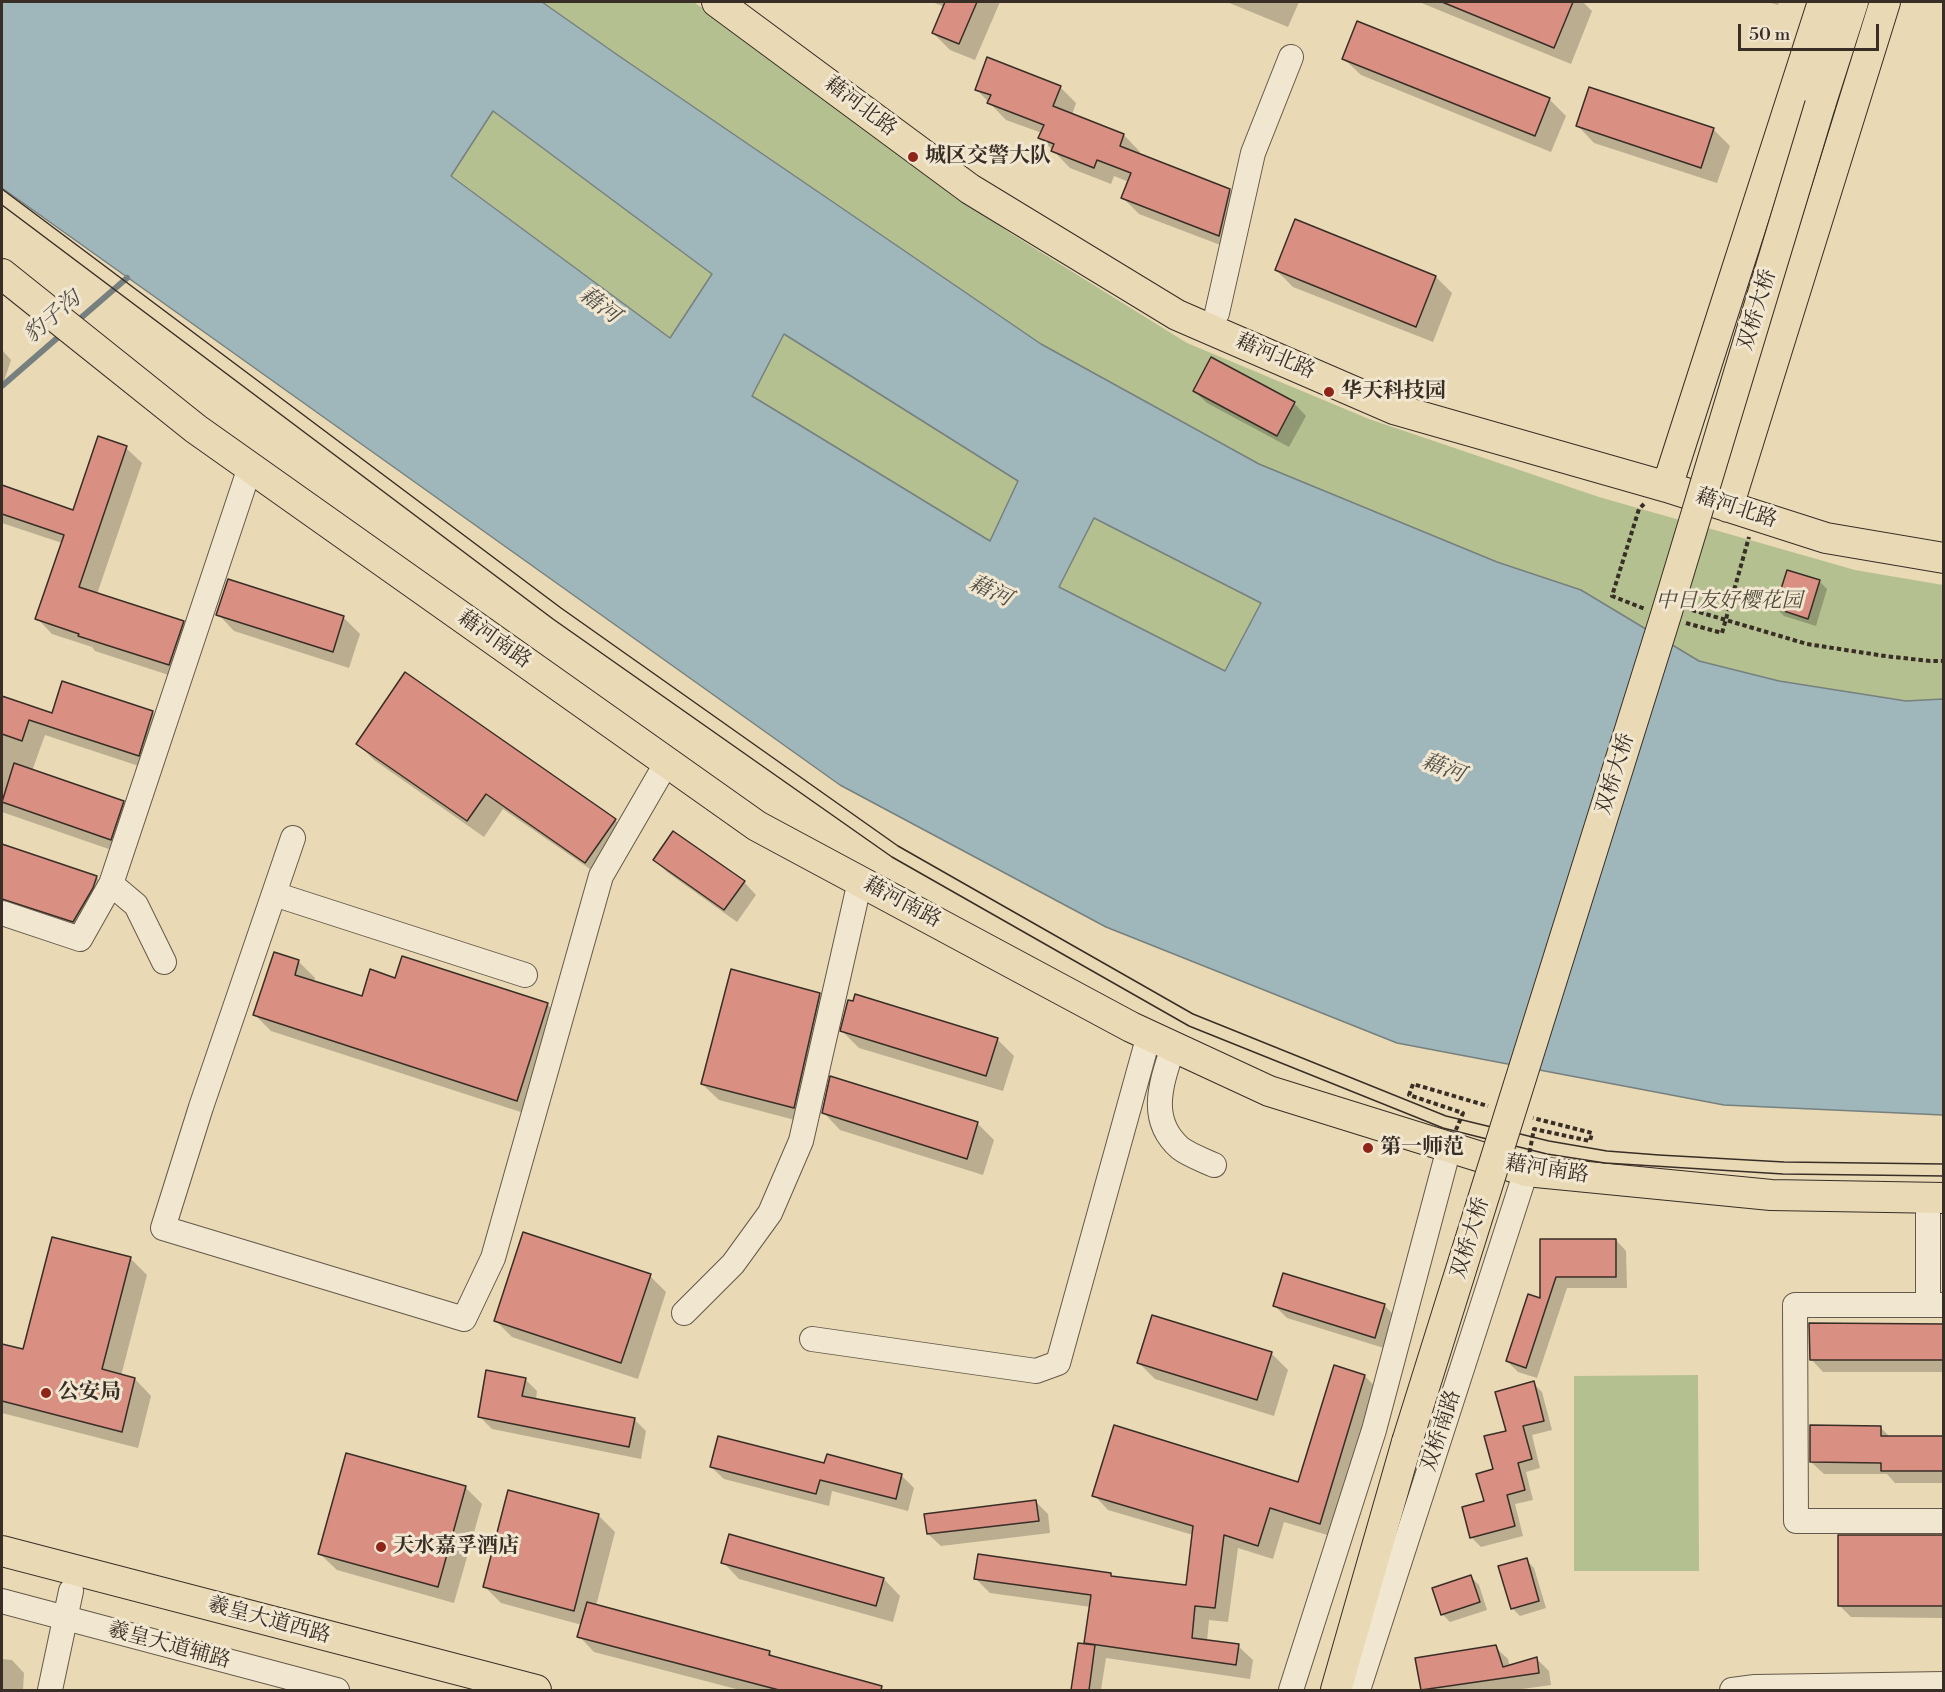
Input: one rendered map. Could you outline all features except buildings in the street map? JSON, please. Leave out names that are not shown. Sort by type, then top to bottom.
[{"type":"main road","name":"藉河北路","points":[[717,2],[970,189],[1177,315],[1394,409],[1669,478]]},
{"type":"main road","name":"藉河北路","points":[[748,2],[980,174],[1185,299],[1400,392],[1731,498],[1826,538],[1944,558]]},
{"type":"main road","points":[[1669,478],[1823,2]]},
{"type":"main road","name":"双桥大桥","points":[[1336,1690],[1407,1442],[1510,1113],[1678,613],[1820,105],[1853,2]]},
{"type":"main road","points":[[1731,498],[1885,2]]},
{"type":"main road","name":"藉河南路","points":[[2,274],[196,429],[757,826],[1131,1027],[1269,1091],[1527,1165],[1771,1195],[1936,1198]]},
{"type":"main road","name":"藉河北路","points":[[1731,498],[1830,520],[1944,537]]},
{"type":"main road","name":"羲皇大道西路","points":[[2,1551],[536,1690]]},
{"type":"main road","name":"羲皇大道西路","points":[[2,1573],[68,1604],[454,1690]]},
{"type":"street","points":[[1218,313],[1253,153],[1291,57]]},
{"type":"street","points":[[2,914],[80,939],[111,884],[250,467]]},
{"type":"street","points":[[293,838],[201,1107],[163,1228],[464,1319],[493,1258],[602,876],[666,762]]},
{"type":"street","points":[[684,1313],[734,1264],[770,1213],[801,1141],[860,881]]},
{"type":"street","points":[[111,884],[136,905],[164,962]]},
{"type":"street","points":[[274,894],[525,975]]},
{"type":"street","points":[[1161,1041],[1159,1098],[1165,1126],[1169,1135],[1182,1149],[1214,1166]]},
{"type":"street","points":[[812,1339],[1036,1371],[1058,1363],[1161,1041]]},
{"type":"street","points":[[1291,1690],[1374,1430],[1451,1142]]},
{"type":"street","name":"双桥南路","points":[[1358,1690],[1527,1165]]},
{"type":"street","points":[[1936,1198],[1936,1305],[1795,1305],[1796,1521],[1944,1521]]},
{"type":"street","name":"羲皇大道辅路","points":[[2,1601],[68,1604],[337,1690]]},
{"type":"street","points":[[50,1690],[68,1604]]},
{"type":"street","points":[[1732,1690],[1755,1687],[1944,1684]]},
{"type":"path","points":[[1638,509],[1612,596],[1807,644],[1886,656],[1944,661]]},
{"type":"path","points":[[1678,613],[1722,633],[1749,537]]},
{"type":"path","points":[[1451,1142],[1463,1113],[1409,1095],[1413,1084],[1510,1113],[1592,1132],[1590,1141],[1534,1129],[1527,1165]]},
{"type":"green space","name":"中日友好樱花园","points":[[542,2],[694,2],[1010,233],[1187,343],[1369,419],[1599,497],[1855,570],[1943,585],[1943,699],[1906,701],[1779,681],[1699,661],[1581,590],[1497,562],[1259,464],[1041,344]]},
{"type":"green space","points":[[493,111],[712,274],[670,338],[451,175]]},
{"type":"green space","points":[[784,334],[1019,481],[990,541],[752,396]]},
{"type":"green space","points":[[1094,518],[1261,603],[1226,672],[1059,587]]},
{"type":"green space","points":[[1698,1375],[1699,1571],[1574,1571],[1574,1376]]},
{"type":"water","name":"藉河","points":[[2,2],[542,2],[1041,344],[1259,464],[1497,562],[1581,590],[1699,661],[1779,681],[1906,701],[1943,699],[1943,1115],[1724,1105],[1397,1043],[1106,927],[840,785],[2,188]],"holes":[[[493,111],[712,274],[670,338],[451,176]],[[784,334],[1018,481],[990,541],[752,396]],[[1094,518],[1261,603],[1225,671],[1059,587]]]},
{"type":"waterway","name":"豹子沟","points":[[75,323],[127,278]]},
{"type":"waterway","name":"豹子沟","points":[[2,386],[63,333]]},
{"type":"tram line","points":[[2,189],[561,608],[898,846],[1193,1014],[1446,1116],[1549,1141],[1607,1151],[1659,1155],[1784,1162],[1944,1164]]},
{"type":"tram line","points":[[2,205],[553,619],[892,857],[1189,1026],[1443,1128],[1547,1154],[1605,1163],[1783,1174],[1944,1176]]},
{"type":"place","name":"城区交警大队","points":[[913,157]]},
{"type":"place","name":"华天科技园","points":[[1329,392]]},
{"type":"place","name":"第一师范","points":[[1368,1148]]},
{"type":"place","name":"公安局","points":[[46,1393]]},
{"type":"place","name":"天水嘉孚酒店","points":[[381,1547]]}]
